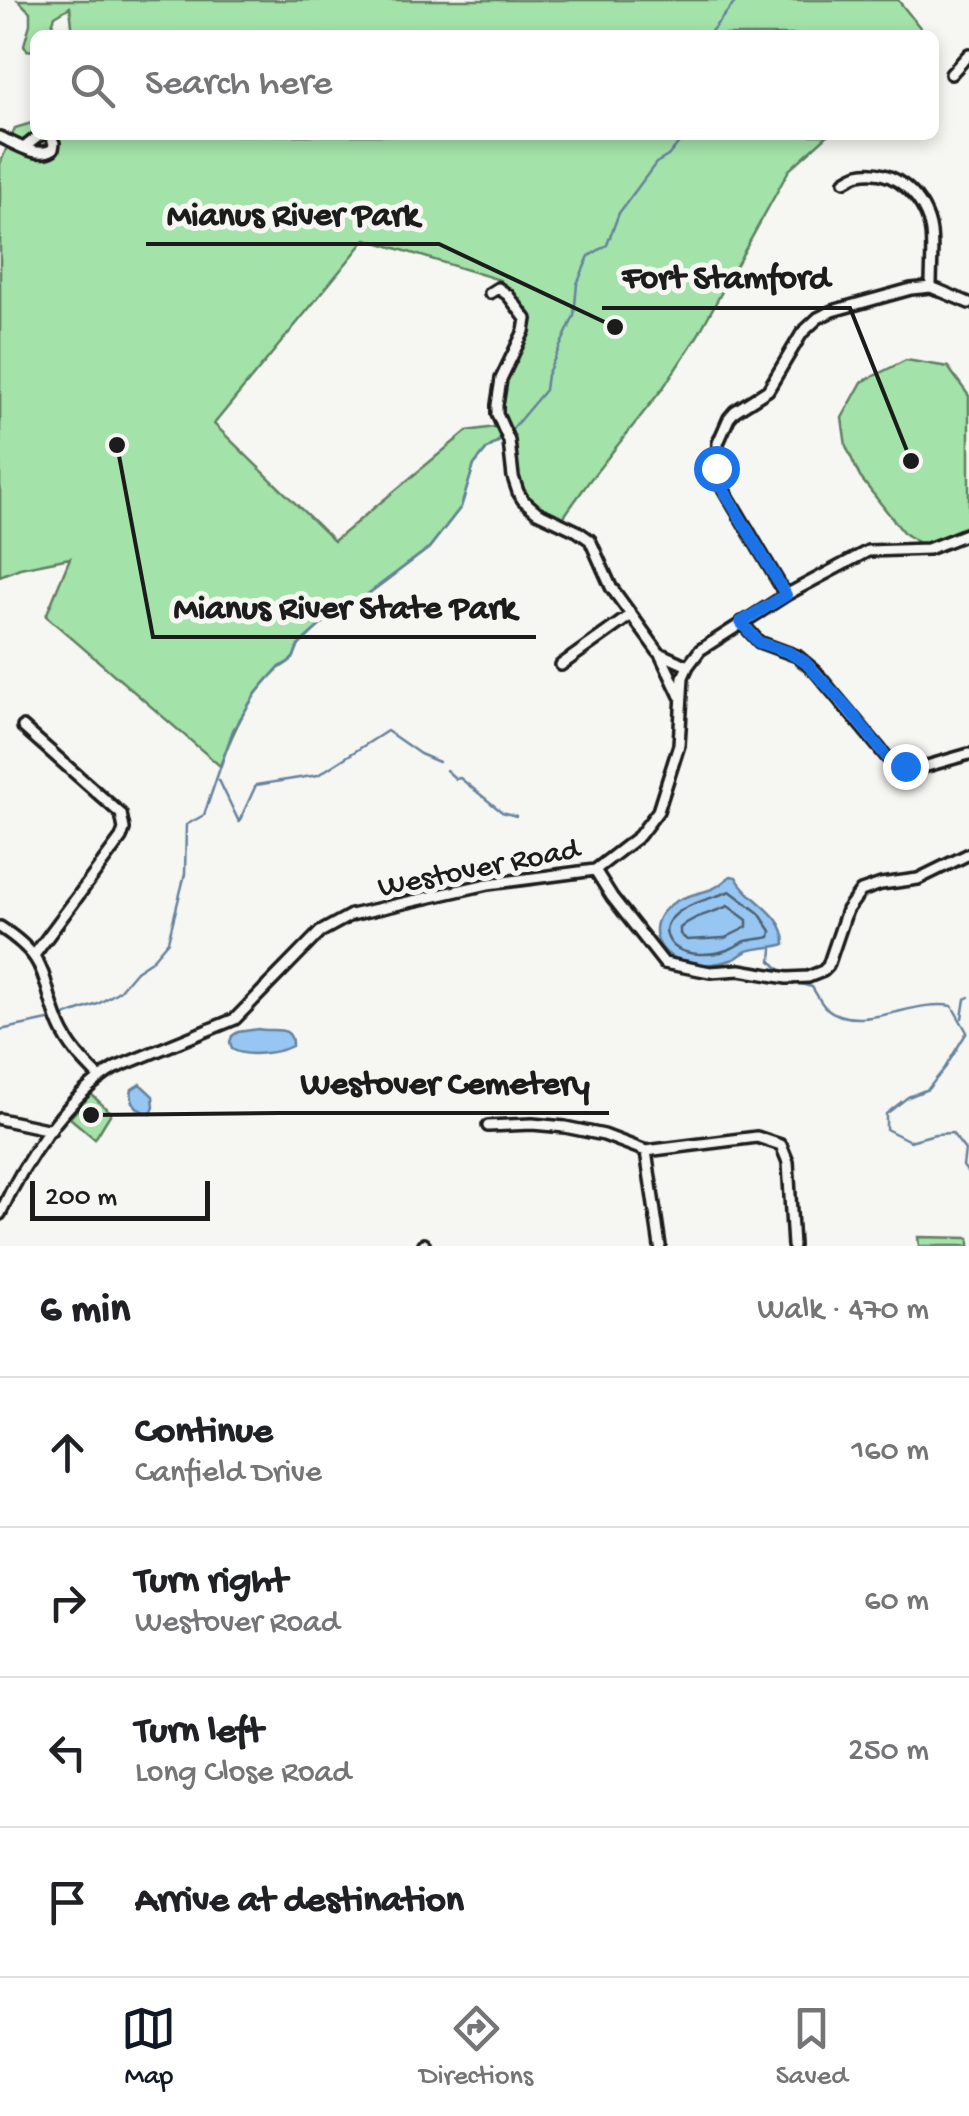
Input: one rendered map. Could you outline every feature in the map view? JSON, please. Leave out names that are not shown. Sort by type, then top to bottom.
[{"type":"street","points":[[951,74],[969,54]]},
{"type":"street","points":[[0,137],[38,153],[54,149],[52,140]]},
{"type":"street","points":[[25,147],[34,140]]},
{"type":"street","points":[[845,181],[858,174],[881,174],[916,197],[930,230],[931,287]]},
{"type":"street","points":[[786,595],[717,478],[718,444],[735,411],[768,390],[802,332],[832,311],[931,287],[969,304]]},
{"type":"street","points":[[490,292],[498,288],[504,291],[526,319],[498,388],[497,414],[523,500],[537,512],[590,540],[611,586],[660,653],[680,697]]},
{"type":"street","points":[[660,653],[688,666],[700,650],[741,622],[868,550],[928,549],[969,533]]},
{"type":"street","points":[[561,665],[631,615]]},
{"type":"street","points":[[741,622],[758,642],[797,656],[815,671],[890,761],[920,768],[969,754]]},
{"type":"street","name":"Westover Road","points":[[0,1214],[3,1203],[50,1130],[99,1078],[235,1019],[320,932],[350,915],[488,884],[595,870],[638,836],[658,810],[680,746],[680,697],[688,666]]},
{"type":"street","points":[[23,727],[121,814],[124,829],[34,954]]},
{"type":"street","points":[[595,870],[612,898],[664,963],[710,972],[740,970],[798,978],[828,966],[846,910],[861,891],[918,879],[969,854]]},
{"type":"street","points":[[0,927],[34,954],[72,1049],[99,1078]]},
{"type":"street","points":[[0,1119],[50,1130]]},
{"type":"street","points":[[488,1126],[565,1127],[604,1135],[646,1151],[758,1137],[780,1145],[788,1162],[793,1246]]},
{"type":"street","points":[[646,1151],[660,1246]]},
{"type":"green space","points":[[18,0],[898,0],[922,30],[72,30],[70,7],[55,16],[50,30],[30,30],[30,50],[24,45],[30,12]]},
{"type":"green space","points":[[30,124],[30,140],[822,140],[789,170],[698,335],[663,388],[562,519],[529,500],[520,490],[508,434],[487,449],[474,465],[461,507],[429,548],[318,628],[298,647],[292,659],[267,680],[243,715],[220,766],[46,616],[70,558],[0,576],[0,164],[15,128]],"holes":[[[366,239],[500,280],[528,315],[500,389],[502,426],[467,431],[334,541],[214,424]]]},
{"type":"green space","points":[[906,360],[948,367],[969,396],[969,525],[922,545],[903,532],[860,477],[846,446],[842,418],[862,382]]},
{"type":"green space","points":[[91,1094],[111,1113],[95,1139],[70,1118]]},
{"type":"green space","points":[[918,1237],[969,1238],[969,1246],[919,1246]]},
{"type":"water","points":[[731,876],[773,915],[785,944],[747,951],[713,964],[691,964],[671,956],[657,937],[661,915],[674,902],[715,888]]},
{"type":"water","points":[[258,1029],[289,1034],[292,1046],[262,1054],[232,1049],[232,1036]]},
{"type":"water","points":[[140,1084],[153,1096],[151,1114],[138,1109],[133,1102],[132,1089]]},
{"type":"waterway","points":[[712,30],[737,0]]},
{"type":"waterway","points":[[508,434],[545,390],[547,375],[574,316],[577,284],[589,256],[607,245],[619,213],[656,163],[681,140]]},
{"type":"waterway","points":[[61,1017],[98,1004],[119,991],[168,941],[185,874],[186,825],[204,815],[233,730],[257,692],[278,668],[293,659],[298,646],[329,617],[351,601],[360,600],[429,548],[461,507],[474,465],[487,449],[503,439]]},
{"type":"waterway","points":[[219,780],[239,822],[256,785],[318,775],[387,731],[439,762]]},
{"type":"waterway","points":[[446,770],[502,812],[516,816]]},
{"type":"waterway","points":[[772,949],[771,961],[783,973]]},
{"type":"waterway","points":[[797,983],[812,987],[825,1007],[853,1018],[952,1006],[967,1032],[928,1089],[908,1097],[886,1114],[886,1129],[910,1141],[952,1133],[965,1150],[963,1166],[969,1174]]},
{"type":"waterway","points":[[962,1018],[965,999],[969,997]]},
{"type":"waterway","points":[[0,1030],[53,1019]]},
{"type":"place","name":"Mianus River Park","points":[[615,327]]},
{"type":"place","name":"Mianus River State Park","points":[[117,445]]},
{"type":"place","name":"Fort Stamford","points":[[911,461]]},
{"type":"place","name":"Westover Cemetery","points":[[91,1115]]},
{"type":"route","points":[[716,468],[721,486],[786,595],[741,622],[758,642],[805,662],[890,761],[905,766]]}]
